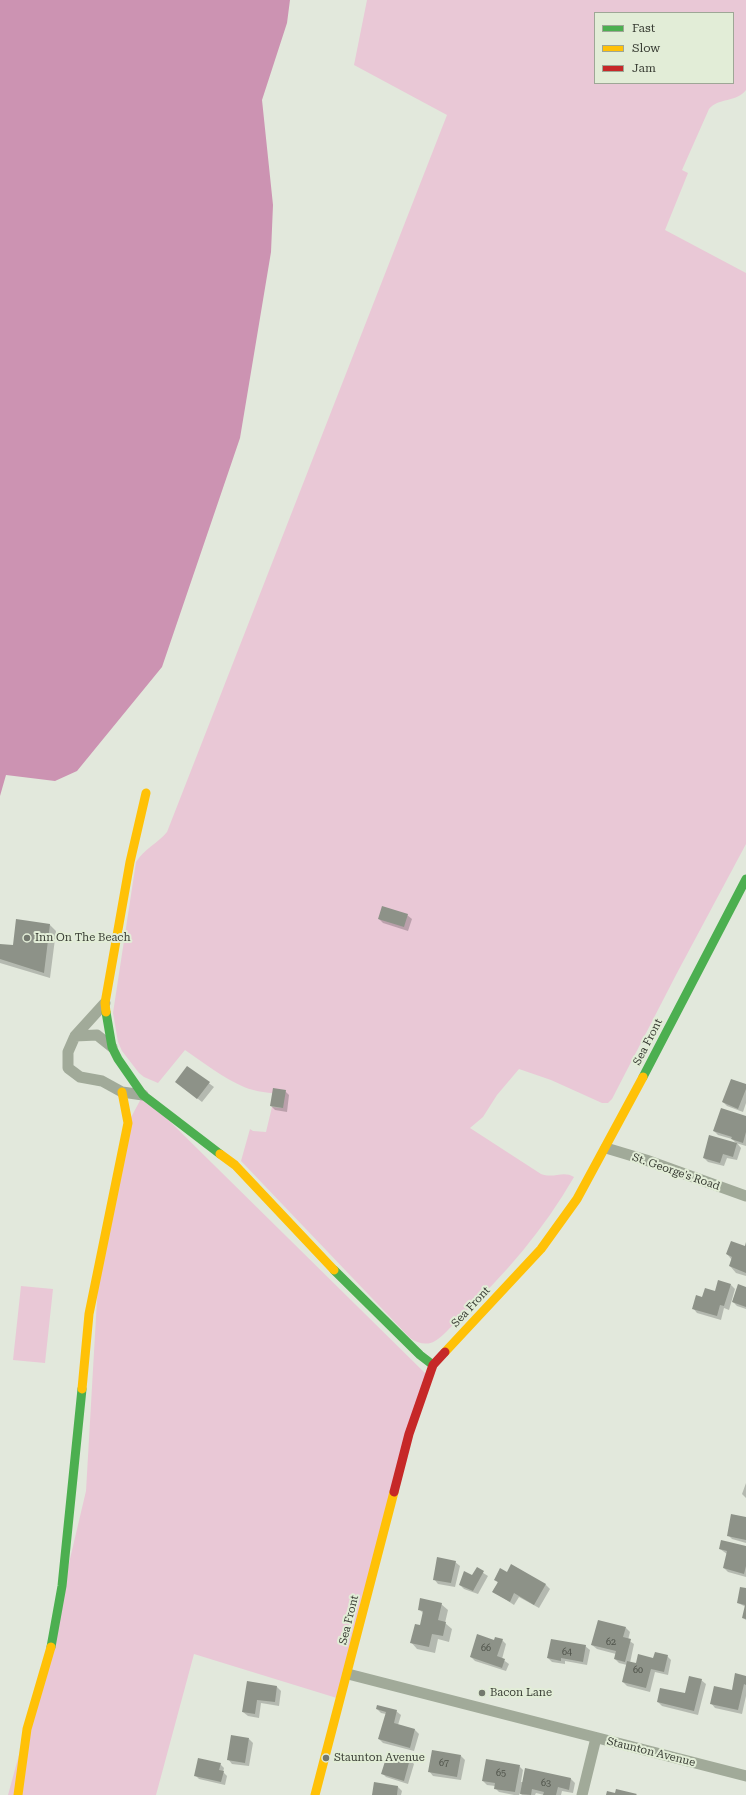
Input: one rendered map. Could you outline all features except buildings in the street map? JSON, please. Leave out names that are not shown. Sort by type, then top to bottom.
[{"type":"street","points":[[146,793],[130,862],[105,1003],[106,1019],[112,1047],[143,1095],[235,1165],[339,1275],[420,1355],[433,1365]]},
{"type":"street","name":"Sea Front","points":[[315,1795],[348,1674],[409,1434],[433,1365],[541,1249],[577,1199],[606,1148],[746,879]]},
{"type":"street","points":[[105,1003],[75,1036],[68,1052],[68,1068],[80,1077],[102,1081],[122,1092],[143,1095]]},
{"type":"street","points":[[75,1036],[97,1035],[112,1047]]},
{"type":"street","points":[[18,1795],[27,1729],[49,1657],[62,1586],[89,1314],[128,1123],[122,1092]]},
{"type":"street","name":"St. George's Road","points":[[606,1148],[646,1160],[746,1196]]},
{"type":"street","name":"Staunton Avenue","points":[[348,1674],[746,1776]]},
{"type":"street","points":[[582,1795],[596,1738]]},
{"type":"shaded area","points":[[0,0],[290,0],[287,23],[262,100],[273,205],[271,252],[240,438],[162,667],[77,771],[55,781],[6,775],[0,796]]},
{"type":"shaded area","points":[[367,0],[746,0],[746,90],[737,97],[713,105],[709,109],[682,170],[688,173],[665,230],[746,273],[746,844],[612,1099],[608,1103],[602,1103],[551,1080],[519,1069],[497,1095],[483,1117],[470,1128],[541,1174],[550,1176],[566,1174],[574,1177],[537,1233],[508,1268],[442,1336],[432,1343],[425,1344],[410,1338],[241,1161],[250,1129],[253,1131],[266,1132],[272,1107],[281,1108],[284,1094],[268,1093],[244,1087],[221,1075],[185,1050],[158,1083],[144,1077],[139,1073],[122,1051],[118,1042],[113,1013],[136,862],[143,853],[167,832],[447,115],[354,65]]},
{"type":"shaded area","points":[[143,1095],[429,1377],[340,1699],[194,1654],[156,1795],[8,1795],[53,1631],[86,1491],[99,1265],[128,1123]]},
{"type":"shaded area","points":[[21,1286],[53,1289],[45,1363],[13,1360]]},
{"type":"traffic: fast","points":[[643,1077],[746,879]]},
{"type":"traffic: fast","points":[[106,1012],[112,1047],[118,1059],[143,1095],[220,1154]]},
{"type":"traffic: fast","points":[[334,1270],[420,1355],[433,1365]]},
{"type":"traffic: fast","points":[[51,1647],[62,1586],[82,1389]]},
{"type":"traffic: slow","points":[[106,1012],[105,1003],[130,862],[146,793]]},
{"type":"traffic: slow","points":[[445,1352],[541,1249],[577,1199],[643,1077]]},
{"type":"traffic: slow","points":[[82,1389],[89,1314],[128,1123],[122,1092]]},
{"type":"traffic: slow","points":[[220,1154],[235,1165],[334,1270]]},
{"type":"traffic: slow","points":[[315,1795],[394,1492]]},
{"type":"traffic: slow","points":[[18,1795],[27,1729],[51,1647]]},
{"type":"traffic: jam","points":[[394,1492],[409,1434],[433,1365],[445,1352]]},
{"type":"place","name":"Inn On The Beach","points":[[27,938]]},
{"type":"place","name":"Bacon Lane","points":[[482,1693]]},
{"type":"place","name":"Staunton Avenue","points":[[326,1758]]}]
